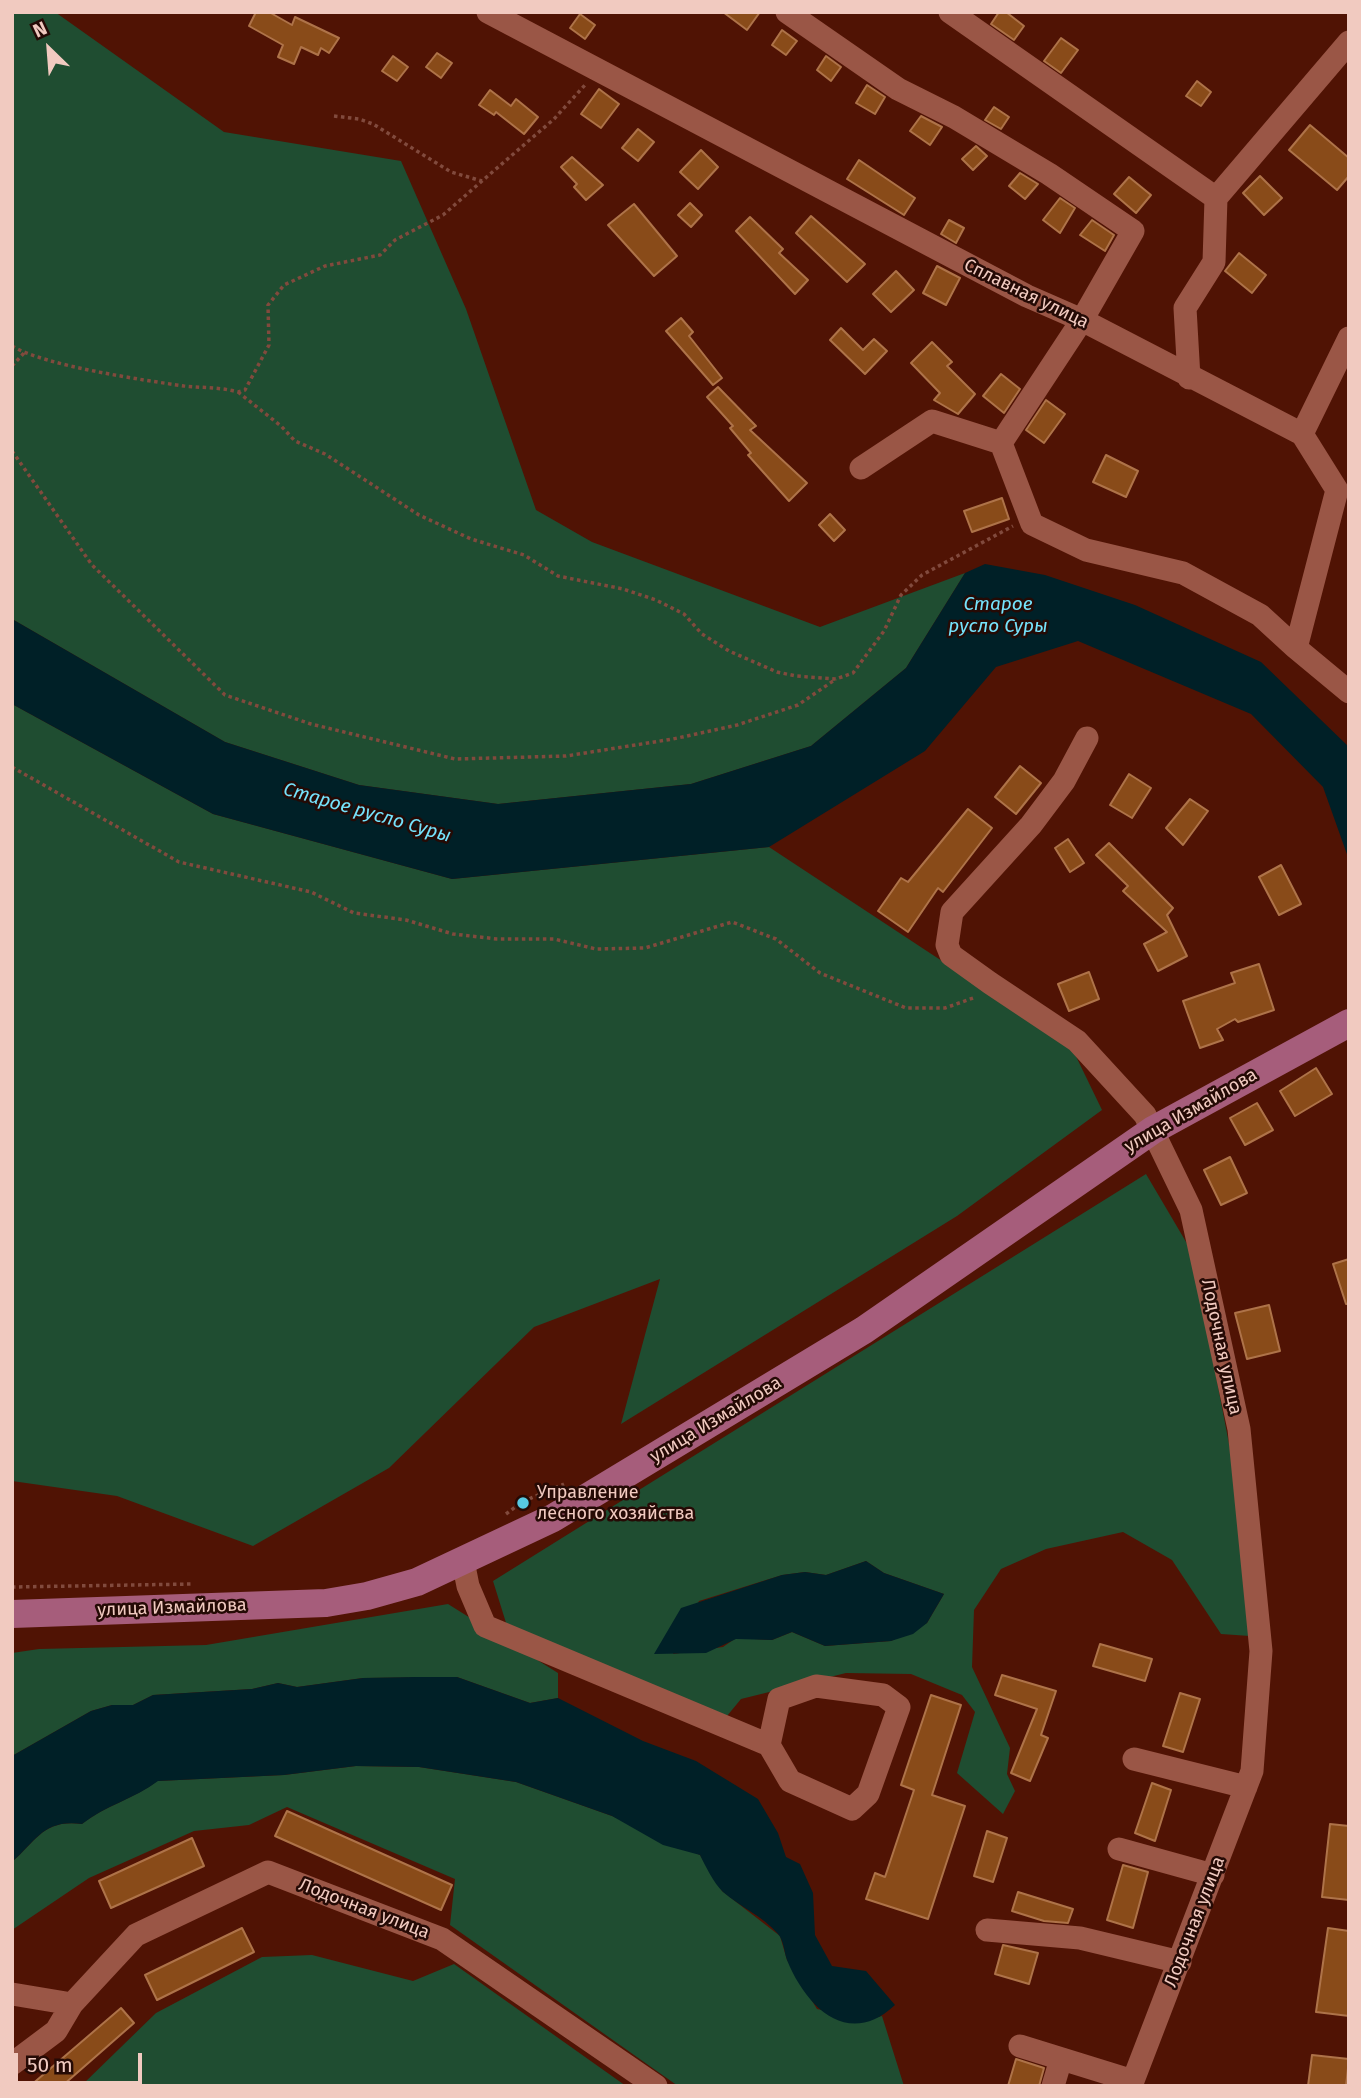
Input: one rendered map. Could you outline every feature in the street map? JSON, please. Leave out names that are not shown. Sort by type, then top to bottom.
[{"type":"main road","name":"улица Измайлова","points":[[12,1614],[326,1603],[368,1596],[417,1582],[552,1518],[864,1330],[1153,1130],[1349,1023]]},
{"type":"street","name":"Сплавная улица","points":[[488,12],[1027,296],[1082,320],[1302,435]]},
{"type":"street","points":[[787,12],[898,89],[954,117],[1049,174],[1133,231],[1082,320],[1001,443]]},
{"type":"street","points":[[950,12],[1216,198]]},
{"type":"street","points":[[1189,378],[1185,308],[1214,262],[1216,198],[1349,42]]},
{"type":"street","points":[[1296,648],[1337,490],[1302,435],[1349,338]]},
{"type":"street","points":[[861,468],[932,421],[1001,443]]},
{"type":"street","points":[[1001,443],[1032,524],[1086,550],[1183,573],[1260,615],[1349,692]]},
{"type":"street","name":"Лодочная улица","points":[[1087,738],[1064,781],[1031,825],[952,912],[947,945],[951,955],[1077,1041],[1138,1104],[1191,1210],[1239,1429],[1261,1651],[1252,1771],[1132,2083]]},
{"type":"street","points":[[463,1561],[468,1586],[485,1626],[769,1745],[790,1781],[852,1809],[868,1794],[899,1707],[883,1695],[816,1686],[779,1699],[769,1745]]},
{"type":"street","points":[[1134,1759],[1246,1787]]},
{"type":"street","points":[[1119,1849],[1213,1875]]},
{"type":"street","name":"Лодочная улица","points":[[12,2064],[56,2031],[72,2004],[136,1935],[268,1872],[442,1938],[656,2086]]},
{"type":"street","points":[[987,1930],[1080,1938],[1180,1962]]},
{"type":"street","points":[[12,1994],[72,2004]]},
{"type":"street","points":[[1020,2046],[1132,2083]]},
{"type":"street","points":[[1053,2086],[1061,2059]]},
{"type":"path","points":[[12,346],[24,353],[138,377],[238,392],[245,390],[265,356],[270,332],[268,305],[284,285],[325,266],[380,255],[395,240],[443,215],[554,120],[597,70]]},
{"type":"path","points":[[334,116],[359,118],[373,124],[451,172],[482,181]]},
{"type":"path","points":[[12,366],[24,353]]},
{"type":"path","points":[[238,392],[295,441],[326,454],[419,515],[471,539],[524,555],[558,576],[623,589],[656,600],[684,614],[702,634],[729,651],[777,672],[836,679]]},
{"type":"path","points":[[12,451],[92,565],[225,695],[310,724],[455,758],[566,756],[673,739],[737,724],[798,705],[836,679],[853,673],[884,631],[901,595],[922,575],[1012,527],[1032,524]]},
{"type":"path","points":[[12,767],[179,862],[311,892],[354,913],[405,920],[453,934],[554,939],[596,949],[645,948],[732,922],[776,939],[820,973],[906,1008],[945,1008],[976,997],[990,983]]},
{"type":"path","points":[[500,1518],[522,1502],[569,1481]]},
{"type":"path","points":[[12,1587],[204,1584]]},
{"type":"green space","points":[[12,12],[55,12],[224,132],[401,161],[466,309],[536,510],[592,542],[820,627],[965,573],[906,668],[811,746],[691,784],[498,804],[359,785],[225,742],[12,619]]},
{"type":"green space","points":[[12,704],[213,814],[452,879],[769,847],[1071,1046],[1102,1110],[957,1216],[621,1424],[660,1279],[534,1327],[389,1468],[253,1546],[117,1496],[12,1481]]},
{"type":"green space","points":[[1146,1174],[1192,1252],[1231,1454],[1250,1636],[1221,1634],[1172,1560],[1123,1532],[1046,1549],[1001,1569],[974,1610],[972,1667],[1010,1748],[1007,1774],[1015,1791],[1003,1814],[957,1773],[975,1712],[962,1695],[911,1674],[846,1673],[741,1699],[727,1716],[507,1626],[493,1581]],"holes":[[[866,1561],[884,1573],[944,1594],[927,1623],[891,1641],[825,1646],[792,1632],[772,1640],[736,1638],[723,1647],[673,1654],[699,1601],[782,1575],[805,1572],[826,1575]]]},
{"type":"green space","points":[[448,1604],[558,1673],[558,1698],[530,1703],[457,1677],[363,1678],[297,1687],[278,1683],[252,1689],[153,1695],[133,1705],[112,1705],[91,1711],[12,1756],[12,1653],[39,1649],[206,1645]]},
{"type":"green space","points":[[356,1766],[419,1767],[516,1782],[612,1816],[700,1855],[722,1891],[780,1936],[787,1960],[817,2009],[867,2020],[882,2016],[904,2086],[678,2086],[450,1925],[455,1879],[287,1807],[249,1825],[194,1831],[89,1878],[12,1930],[12,1862],[50,1828],[69,1823],[82,1824],[157,1781],[284,1775]]},
{"type":"green space","points":[[312,1955],[413,1981],[454,1964],[626,2086],[81,2086],[156,2013],[262,1957]]},
{"type":"water","name":"Старое русло Суры","points":[[985,564],[1045,575],[1135,605],[1261,662],[1349,747],[1349,860],[1323,787],[1251,714],[1078,641],[996,667],[925,751],[769,847],[452,879],[213,814],[12,704],[12,619],[225,742],[359,785],[498,804],[691,784],[811,746],[906,668],[965,573]]},
{"type":"water","points":[[866,1561],[884,1573],[944,1594],[927,1623],[913,1634],[891,1641],[825,1646],[792,1632],[772,1640],[736,1639],[706,1653],[654,1654],[681,1608],[782,1575],[805,1572],[826,1575]]},
{"type":"water","points":[[457,1677],[530,1703],[558,1698],[643,1741],[696,1761],[758,1799],[778,1833],[786,1857],[800,1864],[813,1893],[815,1935],[832,1966],[866,1971],[895,2005],[878,2018],[861,2023],[845,2022],[831,2017],[805,1993],[787,1960],[778,1934],[723,1892],[700,1855],[663,1845],[612,1816],[516,1782],[419,1767],[356,1766],[284,1775],[158,1781],[82,1824],[69,1823],[50,1828],[12,1862],[12,1756],[91,1711],[112,1705],[133,1705],[153,1695],[252,1689],[278,1683],[297,1687],[363,1678]]},
{"type":"building","points":[[256,12],[269,12],[292,25],[295,17],[339,38],[329,53],[321,48],[318,55],[301,47],[294,64],[278,57],[283,45],[249,26]]},
{"type":"building","points":[[723,12],[760,12],[747,30]]},
{"type":"building","points":[[999,12],[1006,12],[1024,26],[1014,40],[991,24]]},
{"type":"building","points":[[580,14],[595,25],[585,39],[570,28]]},
{"type":"building","points":[[782,30],[797,41],[786,55],[772,45]]},
{"type":"building","points":[[1061,38],[1078,50],[1061,73],[1044,61]]},
{"type":"building","points":[[437,53],[452,63],[441,78],[426,67]]},
{"type":"building","points":[[393,56],[408,67],[397,81],[382,71]]},
{"type":"building","points":[[826,56],[841,67],[831,81],[817,70]]},
{"type":"building","points":[[1197,81],[1211,92],[1201,106],[1186,96]]},
{"type":"building","points":[[867,85],[885,97],[875,114],[856,103]]},
{"type":"building","points":[[599,89],[619,104],[601,128],[581,114]]},
{"type":"building","points":[[490,90],[511,106],[516,99],[538,117],[524,134],[496,112],[494,115],[479,105]]},
{"type":"building","points":[[994,107],[1009,117],[1001,129],[985,120]]},
{"type":"building","points":[[921,116],[942,127],[930,145],[910,131]]},
{"type":"building","points":[[1310,125],[1349,158],[1349,176],[1337,190],[1289,150]]},
{"type":"building","points":[[638,129],[654,142],[638,161],[622,148]]},
{"type":"building","points":[[976,146],[987,156],[973,170],[962,159]]},
{"type":"building","points":[[701,150],[718,167],[698,189],[680,172]]},
{"type":"building","points":[[572,157],[603,185],[586,200],[574,187],[577,184],[561,167]]},
{"type":"building","points":[[859,160],[915,198],[904,215],[847,179]]},
{"type":"building","points":[[1020,173],[1038,184],[1025,199],[1009,186]]},
{"type":"building","points":[[1260,176],[1282,198],[1264,215],[1243,193]]},
{"type":"building","points":[[1129,177],[1151,195],[1136,213],[1114,194]]},
{"type":"building","points":[[1060,198],[1075,208],[1060,233],[1043,220]]},
{"type":"building","points":[[690,203],[702,215],[691,227],[678,215]]},
{"type":"building","points":[[634,204],[677,256],[654,276],[608,225]]},
{"type":"building","points":[[811,216],[865,264],[847,282],[796,233]]},
{"type":"building","points":[[750,217],[783,249],[779,253],[808,280],[795,294],[736,231]]},
{"type":"building","points":[[949,220],[964,228],[956,243],[941,234]]},
{"type":"building","points":[[1092,220],[1114,235],[1105,251],[1080,235]]},
{"type":"building","points":[[1239,253],[1266,275],[1252,293],[1225,271]]},
{"type":"building","points":[[937,266],[960,278],[946,305],[923,293]]},
{"type":"building","points":[[896,271],[914,290],[891,312],[873,294]]},
{"type":"building","points":[[681,318],[693,332],[689,336],[722,378],[713,385],[666,331]]},
{"type":"building","points":[[841,328],[863,350],[874,339],[887,351],[865,374],[830,340]]},
{"type":"building","points":[[932,342],[952,362],[947,366],[975,394],[958,414],[934,400],[940,393],[911,363]]},
{"type":"building","points":[[1001,374],[1020,389],[1004,413],[983,396]]},
{"type":"building","points":[[718,387],[756,426],[750,430],[807,483],[789,501],[748,455],[751,453],[730,428],[733,426],[707,397]]},
{"type":"building","points":[[1046,400],[1065,414],[1044,443],[1026,430]]},
{"type":"building","points":[[1106,455],[1138,471],[1126,497],[1093,482]]},
{"type":"building","points":[[1002,498],[1009,519],[972,532],[964,511]]},
{"type":"building","points":[[830,514],[845,530],[834,541],[819,525]]},
{"type":"building","points":[[1020,766],[1041,783],[1016,814],[995,797]]},
{"type":"building","points":[[1129,774],[1151,788],[1132,818],[1110,805]]},
{"type":"building","points":[[1190,799],[1208,811],[1183,845],[1166,828]]},
{"type":"building","points":[[968,809],[992,828],[943,892],[938,888],[908,932],[878,911],[901,878],[908,882]]},
{"type":"building","points":[[1068,839],[1084,863],[1070,872],[1055,848]]},
{"type":"building","points":[[1109,843],[1173,908],[1167,915],[1187,956],[1158,971],[1144,944],[1167,932],[1123,891],[1128,886],[1096,855]]},
{"type":"building","points":[[1281,865],[1301,904],[1279,915],[1259,877]]},
{"type":"building","points":[[1259,964],[1274,1010],[1238,1022],[1235,1019],[1217,1029],[1223,1040],[1200,1048],[1183,1001],[1235,983],[1231,973]]},
{"type":"building","points":[[1089,972],[1099,999],[1069,1011],[1058,984]]},
{"type":"building","points":[[1316,1068],[1332,1094],[1295,1116],[1280,1091]]},
{"type":"building","points":[[1257,1103],[1273,1130],[1245,1145],[1230,1118]]},
{"type":"building","points":[[1230,1157],[1247,1193],[1221,1205],[1204,1170]]},
{"type":"building","points":[[1349,1259],[1349,1304],[1346,1304],[1333,1264]]},
{"type":"building","points":[[1269,1305],[1280,1351],[1247,1359],[1235,1313]]},
{"type":"building","points":[[1100,1644],[1152,1659],[1145,1681],[1093,1666]]},
{"type":"building","points":[[1002,1675],[1056,1691],[1041,1735],[1048,1738],[1030,1781],[1011,1773],[1037,1709],[995,1695]]},
{"type":"building","points":[[1180,1693],[1200,1699],[1183,1752],[1163,1746]]},
{"type":"building","points":[[931,1695],[961,1705],[932,1795],[965,1806],[928,1919],[866,1899],[875,1873],[885,1877],[914,1790],[901,1785]]},
{"type":"building","points":[[1152,1783],[1171,1790],[1155,1841],[1135,1833]]},
{"type":"building","points":[[287,1811],[452,1885],[441,1910],[275,1836]]},
{"type":"building","points":[[1330,1824],[1349,1826],[1349,1900],[1322,1897]]},
{"type":"building","points":[[987,1831],[1007,1838],[993,1882],[974,1876]]},
{"type":"building","points":[[192,1838],[204,1866],[111,1908],[99,1881]]},
{"type":"building","points":[[1123,1865],[1148,1872],[1133,1928],[1107,1920]]},
{"type":"building","points":[[1018,1892],[1073,1909],[1068,1923],[1044,1921],[1012,1911]]},
{"type":"building","points":[[242,1928],[254,1952],[157,2000],[145,1975]]},
{"type":"building","points":[[1328,1928],[1349,1931],[1349,2016],[1316,2012]]},
{"type":"building","points":[[1003,1945],[1038,1953],[1029,1984],[995,1974]]},
{"type":"building","points":[[121,2008],[134,2023],[62,2086],[30,2086]]},
{"type":"building","points":[[1312,2055],[1349,2059],[1346,2086],[1308,2086]]},
{"type":"building","points":[[1016,2059],[1044,2068],[1039,2086],[1008,2086]]},
{"type":"place","name":"Управление лесного хозяйства","points":[[523,1503]]}]
